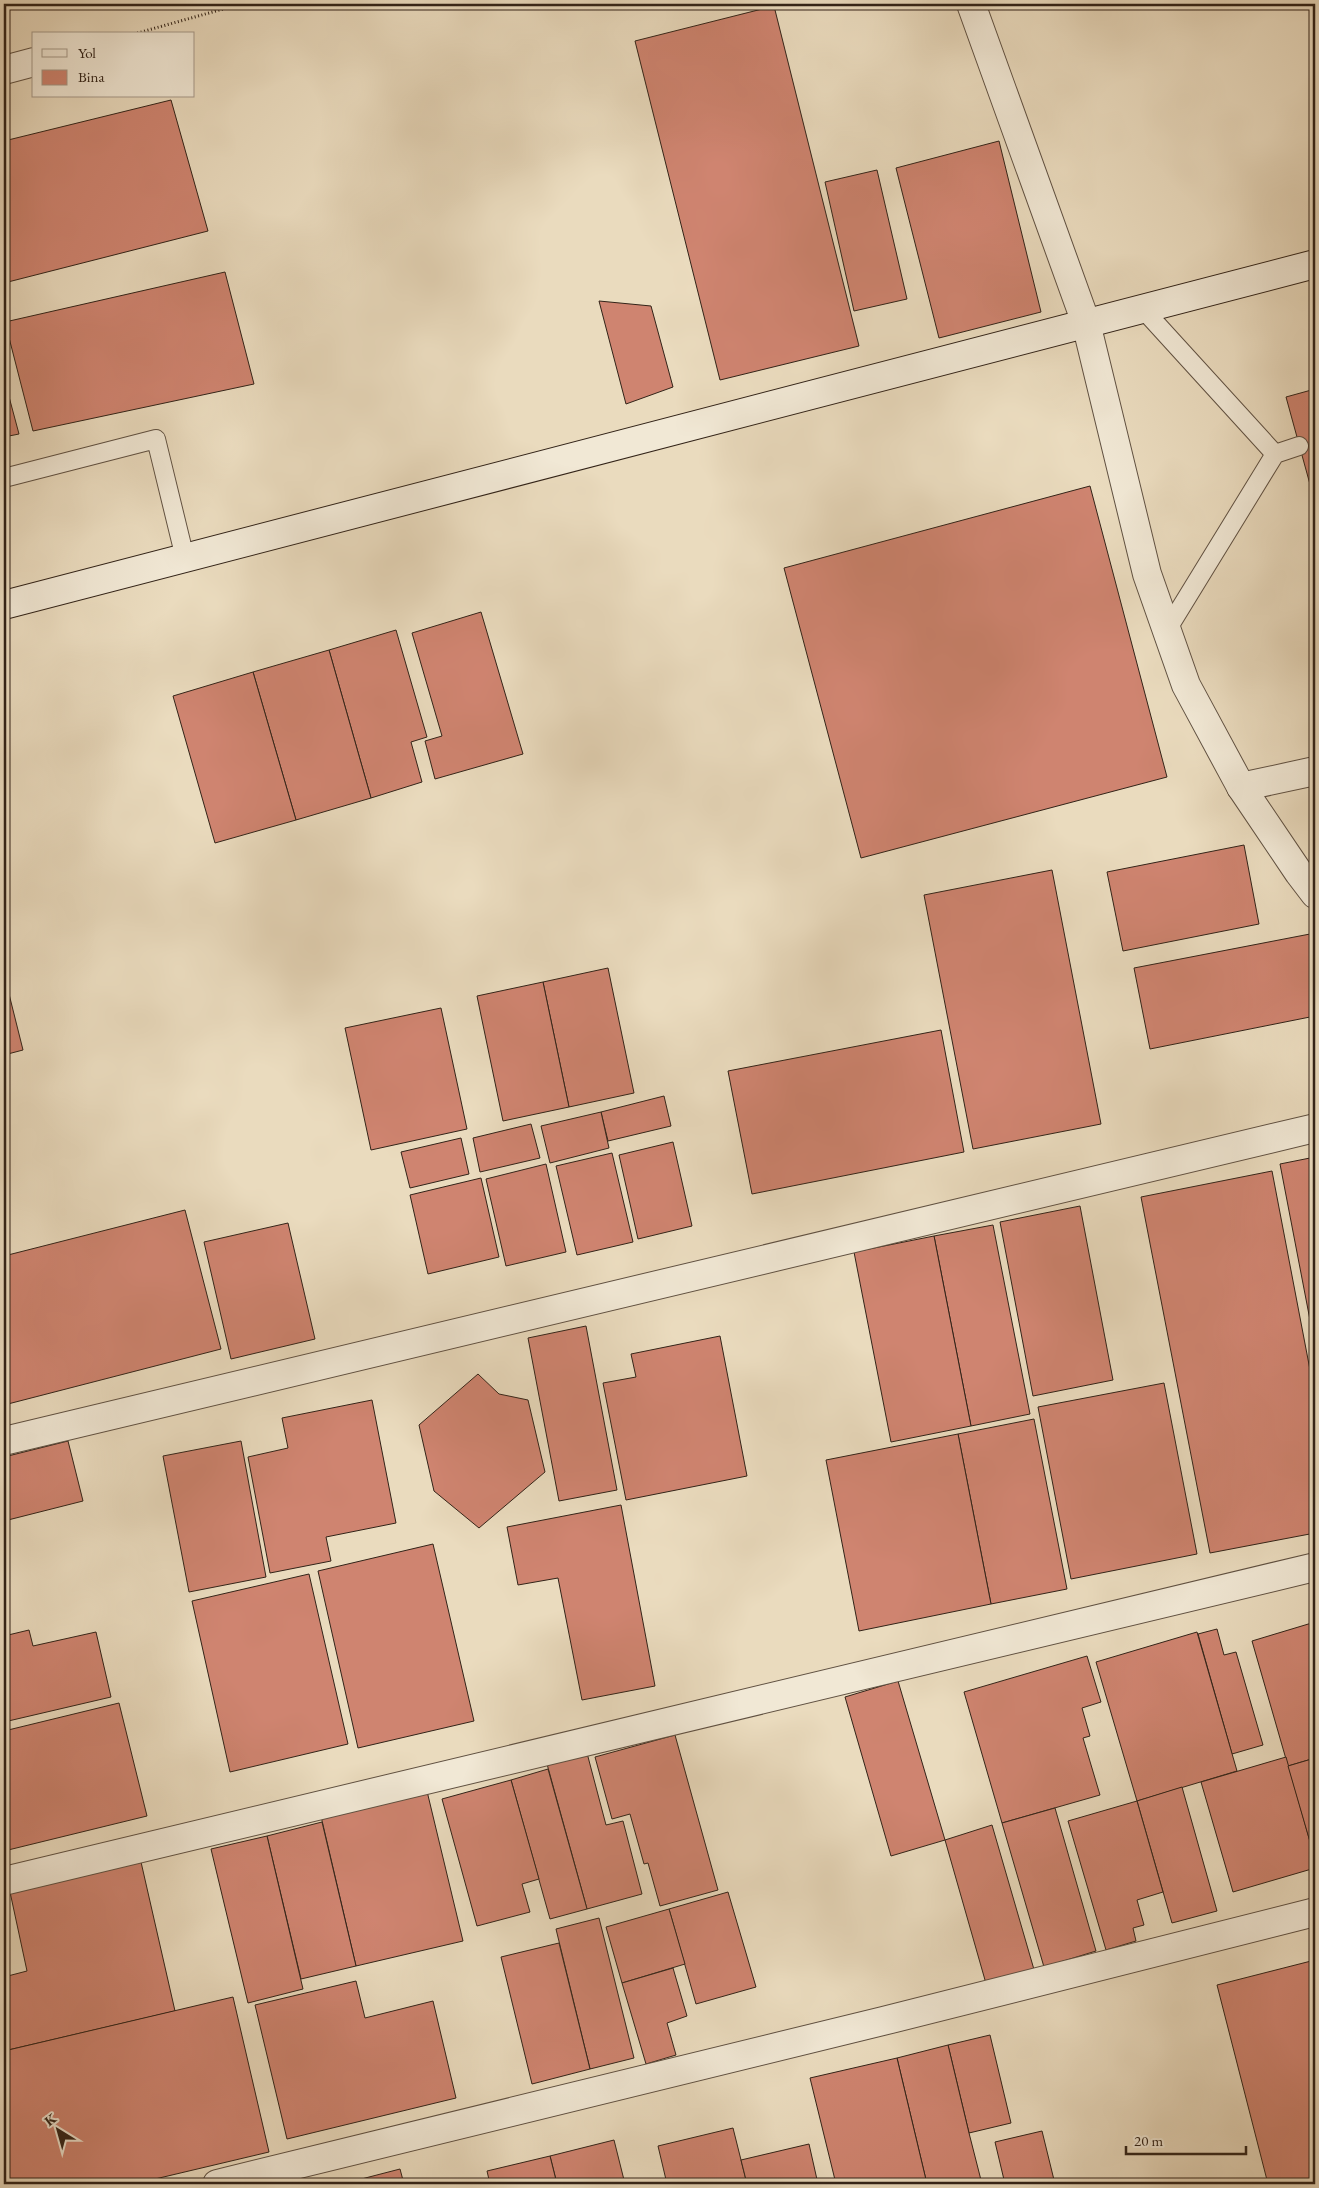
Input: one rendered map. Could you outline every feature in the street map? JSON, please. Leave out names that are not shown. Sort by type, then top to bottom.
[{"type":"street","points":[[971,4],[1086,323],[1148,574],[1186,685],[1241,787],[1298,873],[1315,894]]},
{"type":"street","points":[[4,70],[32,63]]},
{"type":"street","points":[[4,606],[1315,264]]},
{"type":"street","points":[[1241,787],[1315,771]]},
{"type":"street","points":[[4,1441],[1315,1128]]},
{"type":"street","points":[[4,1881],[1315,1567]]},
{"type":"street","points":[[217,2184],[893,2019],[1315,1912]]},
{"type":"lane","points":[[1142,308],[1275,454]]},
{"type":"lane","points":[[4,478],[156,439],[185,558]]},
{"type":"lane","points":[[1166,630],[1275,454],[1299,446]]},
{"type":"path","points":[[141,32],[240,4]]},
{"type":"building","points":[[774,6],[859,346],[720,380],[635,41]]},
{"type":"building","points":[[171,100],[208,231],[4,283],[4,141]]},
{"type":"building","points":[[999,141],[1041,312],[939,338],[896,168]]},
{"type":"building","points":[[877,170],[907,299],[854,311],[825,182]]},
{"type":"building","points":[[225,272],[254,384],[33,431],[5,322]]},
{"type":"building","points":[[599,301],[651,306],[673,387],[626,404]]},
{"type":"building","points":[[4,378],[19,434],[4,437]]},
{"type":"building","points":[[1315,389],[1315,487],[1311,488],[1286,397]]},
{"type":"building","points":[[1090,486],[1167,777],[861,858],[784,568]]},
{"type":"building","points":[[481,612],[523,754],[435,779],[425,741],[442,736],[412,633]]},
{"type":"building","points":[[396,630],[427,737],[411,742],[422,782],[371,798],[329,650]]},
{"type":"building","points":[[329,650],[371,798],[296,820],[253,672]]},
{"type":"building","points":[[253,672],[296,820],[215,843],[173,696]]},
{"type":"building","points":[[1244,845],[1259,924],[1123,951],[1107,872]]},
{"type":"building","points":[[1052,870],[1101,1124],[973,1149],[924,895]]},
{"type":"building","points":[[1310,934],[1315,961],[1315,1016],[1150,1049],[1134,968]]},
{"type":"building","points":[[608,968],[634,1093],[569,1107],[543,982]]},
{"type":"building","points":[[4,974],[23,1050],[4,1055]]},
{"type":"building","points":[[543,982],[569,1107],[503,1121],[477,996]]},
{"type":"building","points":[[441,1008],[467,1129],[371,1150],[345,1028]]},
{"type":"building","points":[[941,1030],[964,1152],[752,1194],[728,1071]]},
{"type":"building","points":[[664,1096],[671,1126],[608,1141],[601,1112]]},
{"type":"building","points":[[601,1112],[609,1148],[550,1163],[541,1126]]},
{"type":"building","points":[[531,1124],[540,1158],[480,1172],[473,1138]]},
{"type":"building","points":[[461,1138],[469,1174],[410,1188],[401,1152]]},
{"type":"building","points":[[673,1142],[692,1226],[638,1239],[619,1155]]},
{"type":"building","points":[[612,1153],[633,1242],[577,1255],[556,1166]]},
{"type":"building","points":[[1315,1157],[1315,1319],[1310,1320],[1280,1164]]},
{"type":"building","points":[[546,1164],[566,1252],[506,1266],[486,1179]]},
{"type":"building","points":[[1272,1171],[1315,1396],[1315,1533],[1210,1553],[1141,1197]]},
{"type":"building","points":[[481,1178],[499,1257],[428,1274],[410,1195]]},
{"type":"building","points":[[1080,1206],[1113,1380],[1033,1396],[1000,1222]]},
{"type":"building","points":[[185,1210],[221,1349],[4,1405],[4,1256]]},
{"type":"building","points":[[288,1223],[315,1339],[231,1359],[204,1242]]},
{"type":"building","points":[[993,1225],[1030,1414],[971,1426],[934,1236]]},
{"type":"building","points":[[934,1236],[971,1426],[891,1442],[854,1252]]},
{"type":"building","points":[[586,1326],[617,1490],[559,1501],[528,1338]]},
{"type":"building","points":[[720,1336],[747,1476],[626,1500],[603,1383],[636,1377],[631,1354]]},
{"type":"building","points":[[478,1374],[499,1394],[528,1400],[545,1472],[479,1528],[434,1491],[419,1425]]},
{"type":"building","points":[[1164,1383],[1197,1554],[1071,1579],[1038,1407]]},
{"type":"building","points":[[372,1400],[396,1523],[326,1537],[331,1561],[270,1573],[248,1457],[288,1448],[282,1418]]},
{"type":"building","points":[[1034,1419],[1067,1589],[991,1604],[958,1434]]},
{"type":"building","points":[[958,1434],[991,1604],[859,1631],[826,1460]]},
{"type":"building","points":[[68,1441],[83,1501],[4,1521],[4,1457]]},
{"type":"building","points":[[241,1441],[266,1577],[189,1592],[163,1456]]},
{"type":"building","points":[[621,1505],[655,1686],[582,1700],[558,1578],[518,1585],[507,1527]]},
{"type":"building","points":[[433,1544],[474,1721],[358,1748],[318,1571]]},
{"type":"building","points":[[309,1574],[348,1744],[230,1772],[192,1601]]},
{"type":"building","points":[[1315,1622],[1315,1758],[1288,1766],[1252,1641]]},
{"type":"building","points":[[1217,1629],[1224,1655],[1236,1652],[1263,1745],[1232,1754],[1198,1634]]},
{"type":"building","points":[[29,1630],[33,1646],[96,1632],[111,1697],[4,1722],[4,1636]]},
{"type":"building","points":[[1197,1632],[1237,1771],[1137,1801],[1096,1662]]},
{"type":"building","points":[[1087,1656],[1101,1702],[1082,1708],[1090,1736],[1083,1738],[1100,1795],[1002,1823],[964,1692]]},
{"type":"building","points":[[898,1681],[945,1840],[891,1856],[845,1697]]},
{"type":"building","points":[[119,1703],[147,1816],[4,1851],[4,1731]]},
{"type":"building","points":[[675,1735],[718,1890],[660,1906],[648,1863],[644,1864],[630,1814],[612,1819],[595,1757]]},
{"type":"building","points":[[587,1753],[606,1825],[623,1821],[642,1894],[587,1909],[547,1764]]},
{"type":"building","points":[[1286,1757],[1315,1859],[1315,1868],[1233,1892],[1201,1782]]},
{"type":"building","points":[[1315,1758],[1315,1859],[1288,1766]]},
{"type":"building","points":[[548,1769],[587,1909],[550,1919],[511,1780]]},
{"type":"building","points":[[511,1780],[539,1879],[522,1884],[530,1912],[477,1926],[442,1799]]},
{"type":"building","points":[[426,1787],[463,1941],[356,1966],[320,1812]]},
{"type":"building","points":[[1182,1787],[1217,1911],[1172,1923],[1137,1801]]},
{"type":"building","points":[[1137,1801],[1163,1892],[1137,1900],[1144,1925],[1133,1928],[1136,1941],[1106,1950],[1068,1821]]},
{"type":"building","points":[[1055,1808],[1096,1951],[1044,1967],[1002,1823]]},
{"type":"building","points":[[322,1822],[356,1966],[301,1979],[267,1836]]},
{"type":"building","points":[[992,1825],[1035,1973],[987,1987],[945,1840]]},
{"type":"building","points":[[267,1836],[303,1989],[248,2003],[211,1849]]},
{"type":"building","points":[[141,1862],[175,2011],[4,2051],[4,1977],[27,1971],[10,1892]]},
{"type":"building","points":[[728,1892],[756,1987],[696,2004],[669,1909]]},
{"type":"building","points":[[669,1909],[685,1964],[622,1983],[606,1927]]},
{"type":"building","points":[[599,1918],[634,2058],[590,2069],[556,1929]]},
{"type":"building","points":[[559,1943],[590,2069],[532,2084],[501,1957]]},
{"type":"building","points":[[1315,1960],[1315,2184],[1268,2184],[1217,1985]]},
{"type":"building","points":[[673,1968],[687,2016],[667,2023],[676,2055],[646,2064],[622,1983]]},
{"type":"building","points":[[356,1981],[365,2018],[433,2001],[456,2098],[287,2139],[255,2005]]},
{"type":"building","points":[[233,1997],[269,2152],[134,2184],[4,2184],[4,2051]]},
{"type":"building","points":[[990,2035],[1011,2123],[969,2133],[948,2045]]},
{"type":"building","points":[[948,2045],[982,2184],[927,2184],[897,2058]]},
{"type":"building","points":[[897,2058],[927,2184],[836,2184],[810,2078]]},
{"type":"building","points":[[733,2128],[747,2184],[667,2184],[658,2146]]},
{"type":"building","points":[[1042,2131],[1055,2184],[1005,2184],[995,2142]]},
{"type":"building","points":[[614,2140],[625,2184],[557,2184],[550,2156]]},
{"type":"building","points":[[809,2144],[818,2184],[747,2184],[741,2160]]},
{"type":"building","points":[[550,2156],[557,2184],[490,2184],[487,2171]]},
{"type":"building","points":[[400,2169],[404,2184],[346,2184],[346,2183]]},
{"type":"building","points":[[345,2180],[346,2184],[327,2184]]}]
